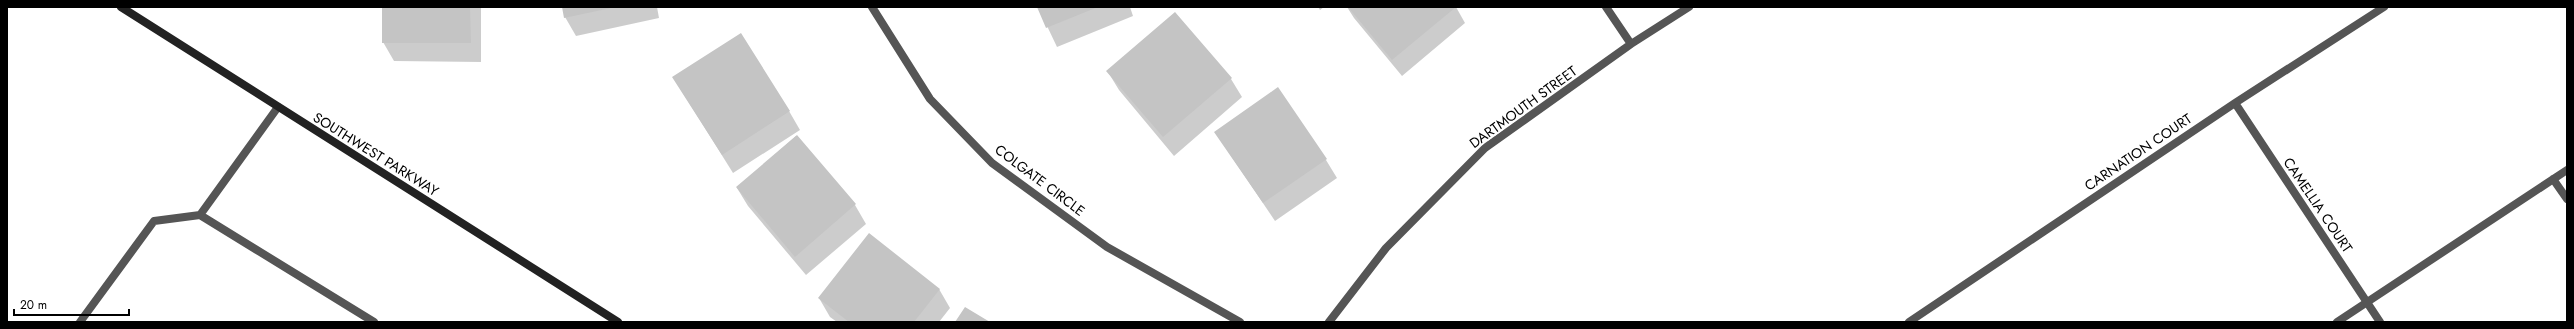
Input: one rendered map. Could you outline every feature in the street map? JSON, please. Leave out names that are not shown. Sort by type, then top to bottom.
[{"type":"main road","name":"SOUTHWEST PARKWAY","points":[[121,7],[618,322]]},
{"type":"street","name":"COLGATE CIRCLE","points":[[872,7],[930,99],[992,163],[1107,247],[1240,322]]},
{"type":"street","points":[[1606,7],[1631,44]]},
{"type":"street","name":"DARTMOUTH STREET","points":[[1329,322],[1386,248],[1485,148],[1631,44],[1688,7]]},
{"type":"street","name":"CARNATION COURT","points":[[1909,322],[2234,103],[2384,7]]},
{"type":"street","name":"CAMELLIA COURT","points":[[2234,103],[2380,322]]},
{"type":"street","points":[[200,215],[278,107]]},
{"type":"street","points":[[2337,322],[2567,170]]},
{"type":"street","points":[[2553,179],[2567,199]]},
{"type":"street","points":[[80,322],[154,221],[200,215],[374,322]]},
{"type":"building","points":[[382,7],[470,7],[471,43],[382,43]]},
{"type":"building","points":[[562,7],[611,7],[611,8],[564,18]]},
{"type":"building","points":[[1037,7],[1098,7],[1046,28]]},
{"type":"building","points":[[1348,7],[1456,7],[1392,60]]},
{"type":"building","points":[[1175,12],[1232,78],[1163,137],[1106,71]]},
{"type":"building","points":[[741,33],[790,111],[722,155],[672,77]]},
{"type":"building","points":[[1278,87],[1327,159],[1263,203],[1214,132]]},
{"type":"building","points":[[797,135],[856,204],[795,257],[736,187]]},
{"type":"building","points":[[869,233],[940,289],[914,322],[849,322],[818,298]]},
{"type":"building","points":[[965,307],[990,322],[955,322]]}]
